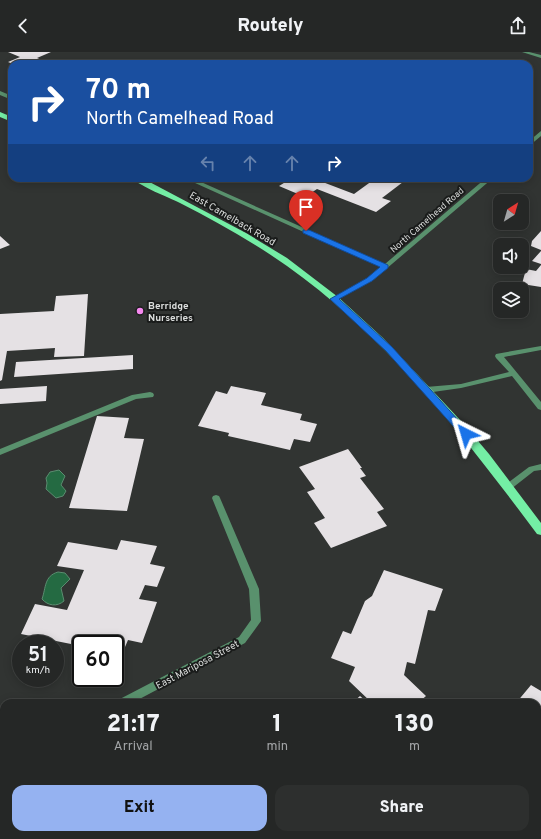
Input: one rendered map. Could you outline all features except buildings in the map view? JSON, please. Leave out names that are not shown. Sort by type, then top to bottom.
[{"type":"main road","name":"East Camelback Road","points":[[144,182],[207,214],[261,245],[305,275],[334,299],[389,349],[469,437],[541,531]]},
{"type":"street","points":[[524,52],[541,58]]},
{"type":"street","points":[[533,140],[541,133]]},
{"type":"street","name":"East Camelback Road","points":[[196,182],[386,267]]},
{"type":"street","name":"North Camelhead Road","points":[[334,299],[370,280],[485,182]]},
{"type":"street","points":[[541,348],[499,356],[541,407]]},
{"type":"street","points":[[426,390],[461,386],[514,373]]},
{"type":"street","points":[[0,452],[135,397],[150,396]]},
{"type":"street","points":[[508,487],[532,469],[541,467]]},
{"type":"street","name":"East Mariposa Street","points":[[130,699],[242,640],[256,621],[254,589],[216,498]]},
{"type":"shaded area","points":[[59,470],[65,476],[61,485],[66,491],[63,496],[56,498],[46,489],[46,478],[50,472]]},
{"type":"shaded area","points":[[58,572],[65,573],[70,579],[61,588],[64,601],[53,605],[42,599],[48,579],[50,576]]},
{"type":"place","name":"Berridge Nurseries","points":[[140,311]]},
{"type":"route","points":[[306,231],[386,267],[370,280],[334,299],[389,349],[426,390],[439,402],[466,434]]}]
